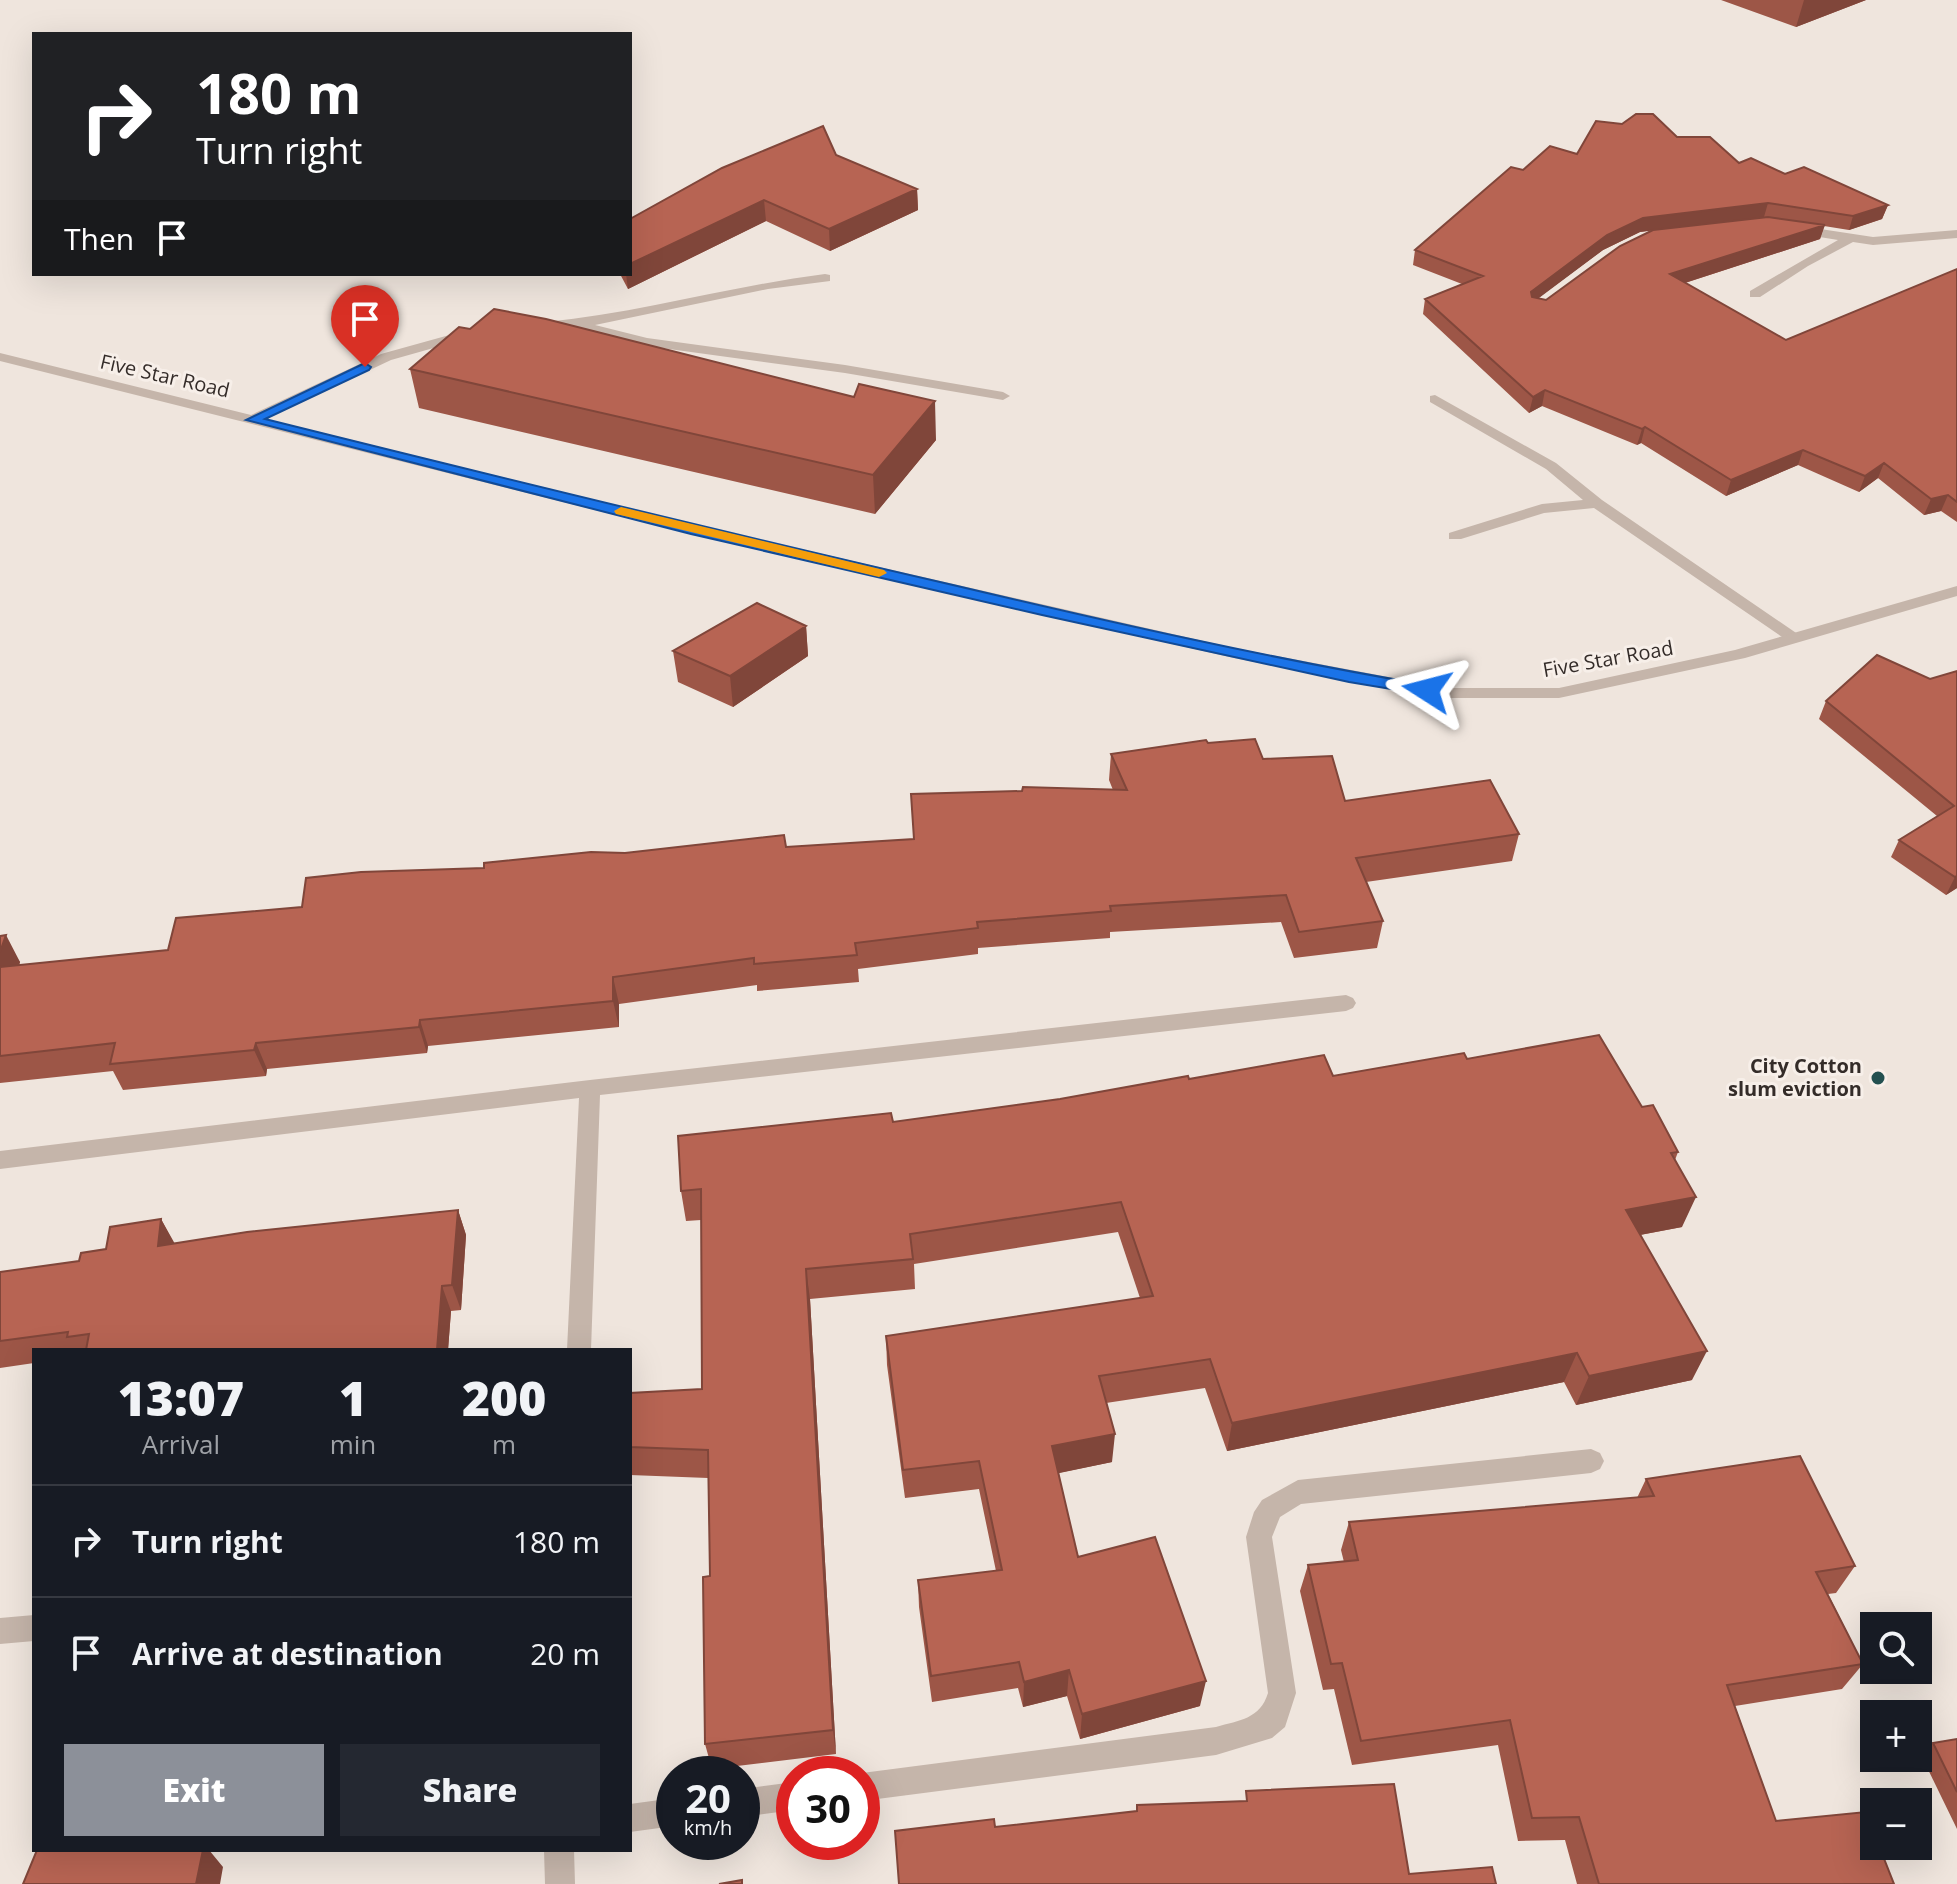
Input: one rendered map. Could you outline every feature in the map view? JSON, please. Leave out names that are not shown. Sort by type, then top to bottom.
[{"type":"street","points":[[1777,226],[1849,239],[1894,240],[1957,234]]},
{"type":"street","points":[[1755,294],[1803,263],[1849,239]]},
{"type":"street","points":[[529,326],[578,325],[768,285],[825,278]]},
{"type":"street","points":[[578,325],[647,342],[845,369],[1003,396]]},
{"type":"street","points":[[253,420],[310,391],[421,345],[486,330]]},
{"type":"street","name":"Five Star Road","points":[[0,357],[691,529],[1349,677],[1447,693],[1559,693],[1678,669],[1957,591]]},
{"type":"street","points":[[1435,399],[1551,466],[1597,503],[1794,637]]},
{"type":"street","points":[[1455,536],[1542,509],[1597,503]]},
{"type":"street","points":[[0,1160],[590,1088],[1346,1003]]},
{"type":"street","points":[[579,1348],[590,1088]]},
{"type":"street","points":[[880,1785],[1216,1741],[1262,1728],[1275,1717],[1282,1693],[1259,1537],[1261,1524],[1273,1504],[1298,1492],[1591,1461]]},
{"type":"street","points":[[0,1631],[32,1628]]},
{"type":"street","points":[[632,1818],[656,1814]]},
{"type":"street","points":[[559,1852],[560,1884]]},
{"type":"building","points":[[1636,114],[1653,114],[1677,137],[1710,137],[1739,163],[1751,158],[1785,174],[1804,167],[1888,205],[1853,216],[1768,203],[1643,218],[1607,235],[1531,292],[1532,297],[1546,300],[1620,246],[1653,230],[1768,217],[1825,225],[1670,274],[1786,340],[1957,269],[1957,502],[1948,495],[1931,499],[1884,463],[1865,476],[1803,450],[1731,480],[1645,427],[1642,429],[1545,390],[1533,397],[1425,299],[1483,276],[1415,250],[1511,167],[1523,170],[1550,146],[1577,154],[1596,121],[1622,124]]},
{"type":"building","points":[[823,126],[836,155],[917,189],[829,229],[764,200],[632,263],[632,218],[722,168]]},
{"type":"building","points":[[494,309],[546,319],[854,397],[859,384],[935,401],[873,475],[410,369],[459,327],[470,329]]},
{"type":"building","points":[[757,603],[806,626],[730,676],[673,651]]},
{"type":"building","points":[[1877,655],[1930,679],[1957,671],[1955,877],[1899,840],[1954,806],[1826,701]]},
{"type":"building","points":[[1255,739],[1263,759],[1332,756],[1345,801],[1490,780],[1519,834],[1356,858],[1383,921],[1299,932],[1286,895],[1110,906],[1111,911],[977,922],[978,928],[855,943],[857,955],[754,964],[754,958],[613,977],[613,1001],[420,1020],[419,1027],[256,1043],[254,1050],[110,1064],[115,1043],[0,1056],[0,967],[168,950],[176,918],[302,907],[306,878],[361,872],[484,868],[484,863],[591,852],[625,853],[784,835],[786,847],[914,839],[911,794],[1022,791],[1023,787],[1127,790],[1111,754],[1206,740],[1208,743]]},
{"type":"building","points":[[6,935],[0,952],[0,936]]},
{"type":"building","points":[[1599,1035],[1642,1107],[1653,1105],[1678,1152],[1671,1153],[1696,1197],[1626,1210],[1707,1351],[1589,1376],[1577,1353],[1232,1423],[1210,1359],[1099,1376],[1115,1434],[1052,1446],[1078,1557],[1155,1537],[1206,1681],[1082,1714],[1069,1670],[1024,1682],[1019,1662],[931,1676],[918,1580],[1002,1570],[979,1461],[903,1470],[886,1336],[1153,1296],[1121,1202],[910,1234],[913,1259],[806,1269],[833,1730],[705,1744],[703,1577],[710,1576],[708,1450],[632,1447],[632,1393],[702,1389],[701,1189],[681,1191],[678,1136],[891,1113],[893,1122],[1060,1099],[1188,1076],[1189,1079],[1324,1055],[1333,1076],[1464,1053],[1467,1059]]},
{"type":"building","points":[[458,1210],[452,1285],[442,1286],[437,1348],[86,1348],[89,1334],[67,1337],[68,1332],[0,1341],[0,1272],[79,1261],[81,1253],[106,1249],[110,1227],[161,1219],[158,1246],[247,1232]]},
{"type":"building","points":[[1800,1456],[1855,1566],[1816,1572],[1860,1658],[1860,1664],[1727,1685],[1776,1821],[1860,1813],[1860,1860],[1885,1860],[1894,1884],[1599,1884],[1579,1817],[1532,1818],[1510,1720],[1361,1741],[1342,1663],[1331,1664],[1308,1565],[1358,1560],[1349,1522],[1654,1496],[1646,1479]]},
{"type":"building","points":[[1957,1739],[1957,1792],[1933,1743]]},
{"type":"building","points":[[1394,1784],[1409,1874],[1492,1867],[1496,1884],[899,1884],[895,1831],[994,1819],[995,1827],[1137,1811],[1137,1805],[1247,1801],[1246,1791]]},
{"type":"building","points":[[36,1852],[203,1852],[196,1884],[23,1884]]},
{"type":"building","points":[[742,1880],[742,1884],[719,1884]]},
{"type":"slow traffic","points":[[621,511],[879,573]]},
{"type":"place","name":"City Cotton slum eviction","points":[[1878,1078]]},
{"type":"route","points":[[365,367],[253,420],[691,529],[1042,611],[1349,677],[1427,690]]}]
